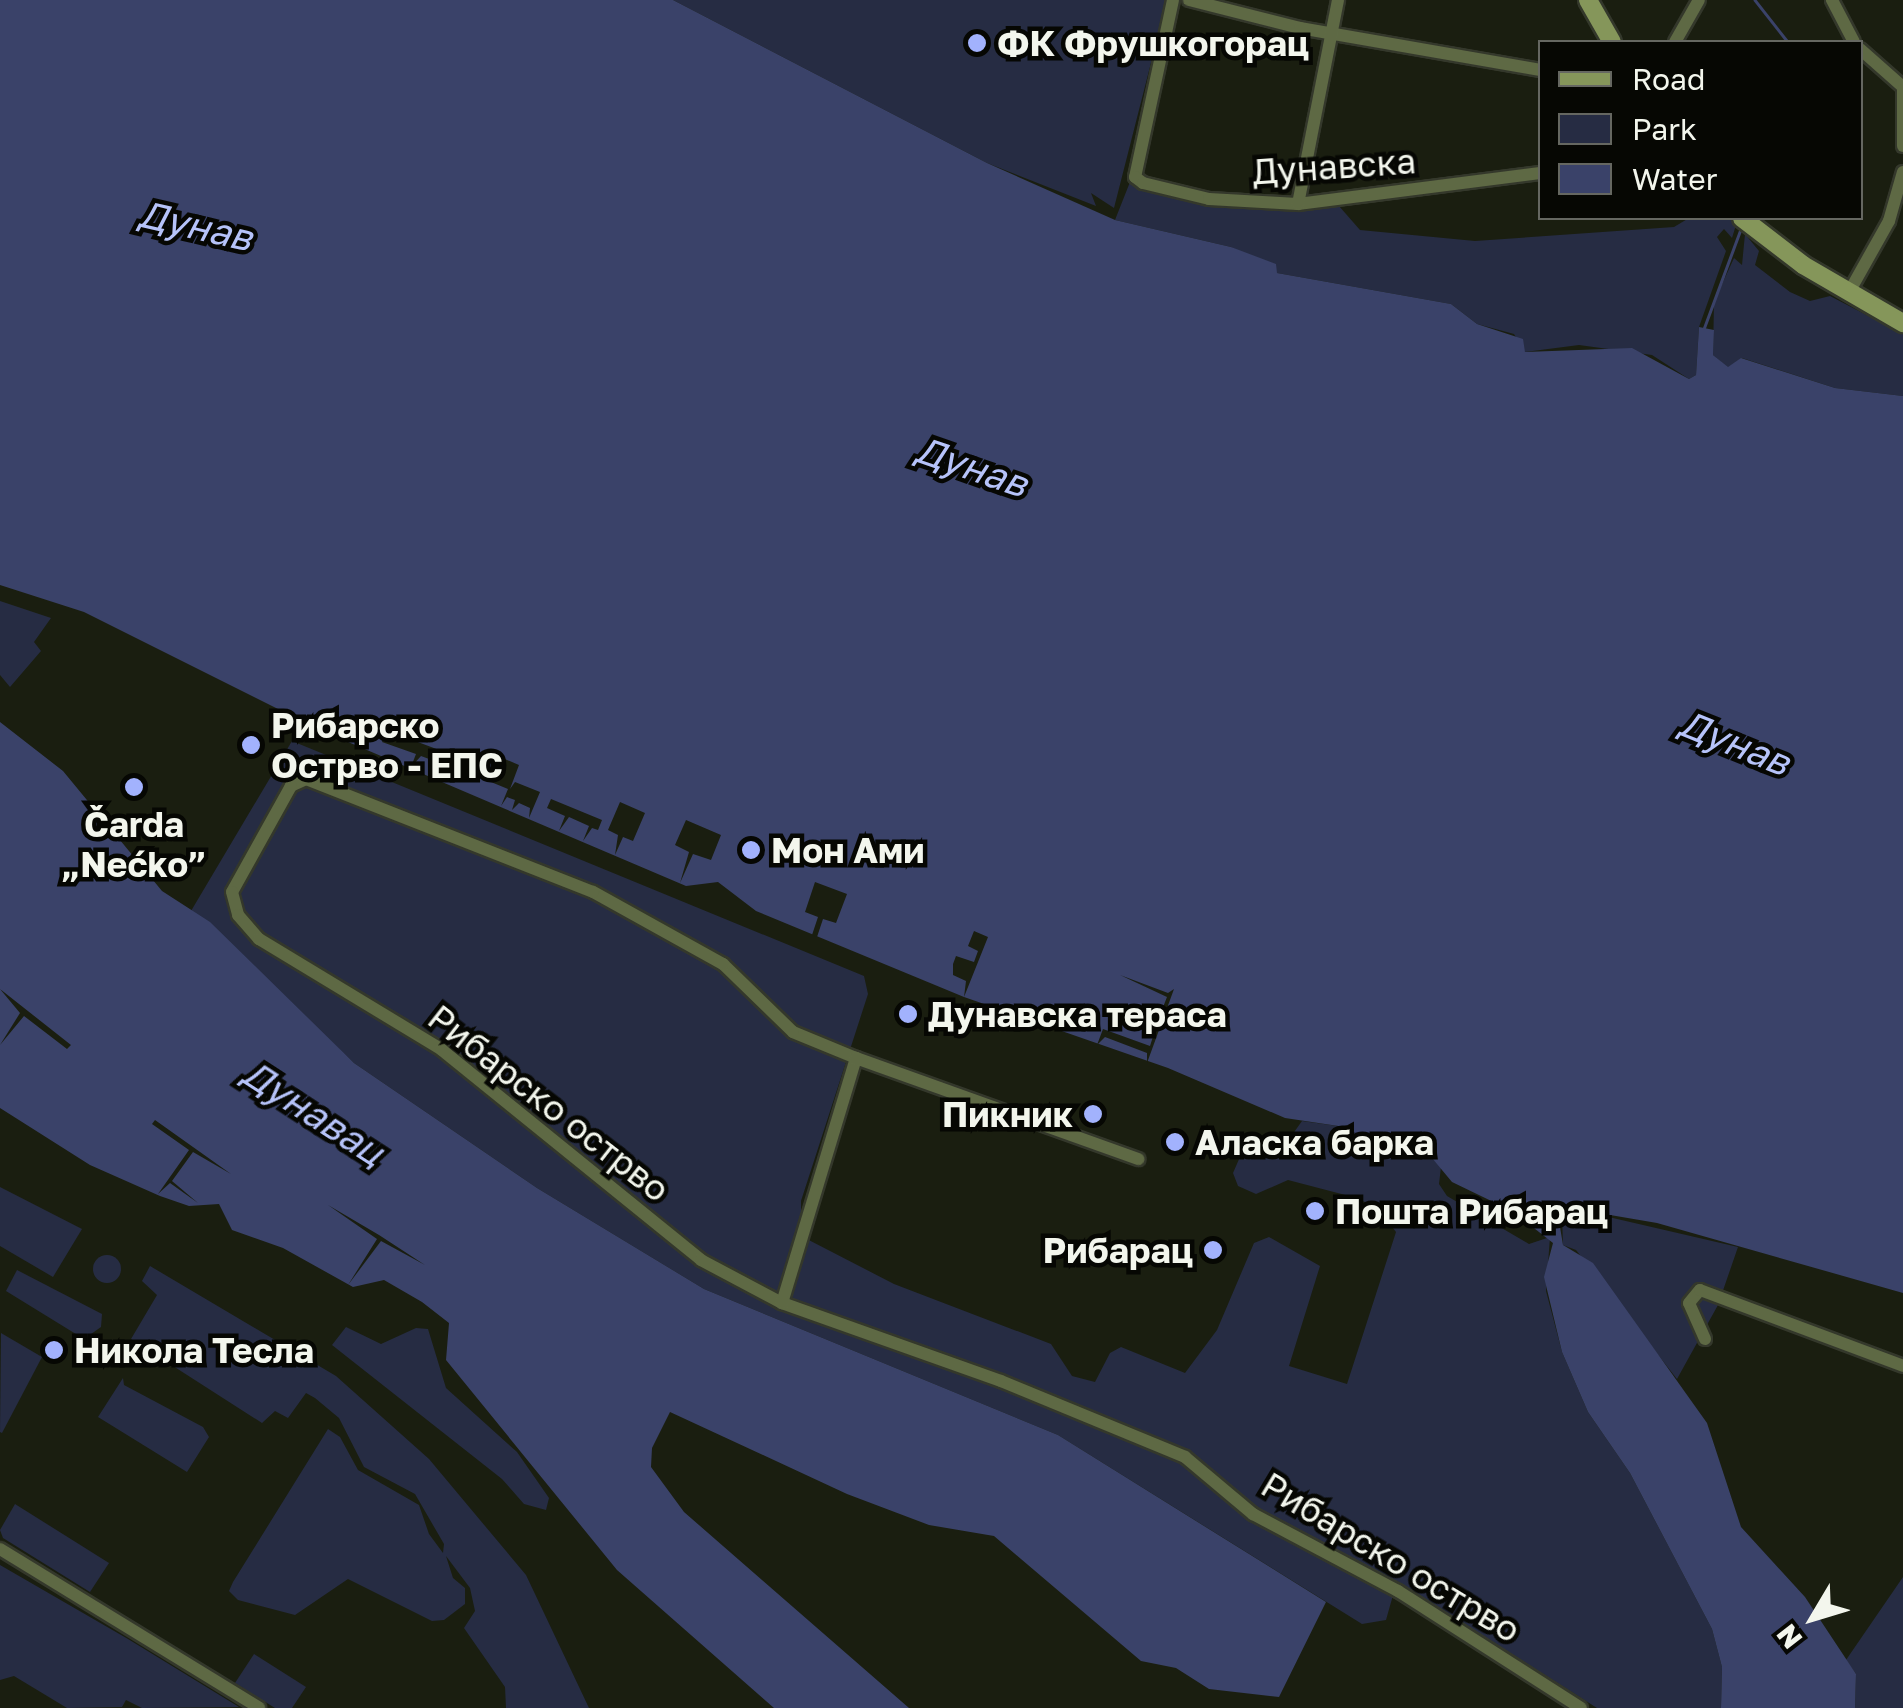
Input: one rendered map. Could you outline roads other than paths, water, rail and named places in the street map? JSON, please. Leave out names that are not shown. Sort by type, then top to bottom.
[{"type":"main road","points":[[1588,0],[1607,35]]},
{"type":"main road","points":[[1746,222],[1848,294],[1903,322]]},
{"type":"street","name":"Дунавска","points":[[1173,0],[1135,177],[1161,192],[1298,204],[1538,173]]},
{"type":"street","points":[[1190,0],[1538,70]]},
{"type":"street","points":[[1298,204],[1336,32],[1338,0]]},
{"type":"street","points":[[1676,40],[1699,0]]},
{"type":"street","points":[[1832,0],[1853,40]]},
{"type":"street","points":[[1863,51],[1903,88],[1903,146]]},
{"type":"street","points":[[1848,294],[1888,221],[1903,172]]},
{"type":"street","name":"Рибарско острво","points":[[856,1058],[794,1032],[722,964],[593,892],[510,854],[298,780],[232,892],[238,916],[292,962],[442,1050],[701,1260],[782,1303],[1001,1381],[1185,1457],[1253,1514],[1384,1583],[1581,1708]]},
{"type":"street","points":[[782,1303],[856,1058],[1138,1159]]},
{"type":"street","points":[[1705,1339],[1690,1304],[1691,1294],[1700,1290],[1903,1366]]},
{"type":"street","points":[[0,1549],[260,1708]]},
{"type":"water","name":"Дунав","points":[[0,0],[673,0],[987,163],[1115,220],[1231,247],[1276,264],[1277,273],[1451,304],[1477,324],[1523,339],[1525,352],[1632,348],[1689,379],[1696,375],[1699,327],[1714,330],[1713,355],[1728,367],[1741,358],[1835,388],[1903,396],[1903,1293],[1657,1223],[1575,1209],[1562,1217],[1560,1227],[1563,1245],[1593,1263],[1707,1423],[1741,1527],[1805,1597],[1856,1674],[1855,1708],[1721,1708],[1722,1667],[1712,1629],[1630,1473],[1588,1412],[1562,1352],[1544,1277],[1553,1243],[1512,1211],[1452,1182],[1432,1158],[1399,1156],[1345,1127],[1285,1118],[1168,1068],[964,997],[756,911],[718,882],[686,886],[320,730],[84,612],[0,585]]},
{"type":"water","name":"Дунавац","points":[[0,722],[63,771],[162,891],[210,922],[354,1063],[537,1188],[704,1289],[1058,1435],[1326,1602],[1279,1697],[1209,1689],[1176,1668],[1141,1661],[994,1536],[929,1525],[847,1494],[670,1412],[652,1448],[651,1467],[684,1512],[909,1708],[774,1708],[617,1570],[446,1360],[449,1323],[422,1302],[384,1280],[353,1287],[283,1248],[232,1230],[219,1204],[189,1206],[160,1196],[90,1165],[0,1108]]},
{"type":"waterway","points":[[1755,0],[1786,40]]},
{"type":"waterway","points":[[1704,328],[1741,228]]},
{"type":"place","name":"ФК Фрушкогорац","points":[[977,43]]},
{"type":"place","name":"Рибарско Острво - ЕПС","points":[[251,745]]},
{"type":"place","name":"Čarda „Nećko”","points":[[134,787]]},
{"type":"place","name":"Мон Ами","points":[[751,850]]},
{"type":"place","name":"Дунавска тераса","points":[[908,1014]]},
{"type":"place","name":"Пикник","points":[[1093,1114]]},
{"type":"place","name":"Аласка барка","points":[[1175,1142]]},
{"type":"place","name":"Пошта Рибарац","points":[[1315,1211]]},
{"type":"place","name":"Рибарац","points":[[1213,1250]]},
{"type":"place","name":"Никола Тесла","points":[[54,1350]]}]
